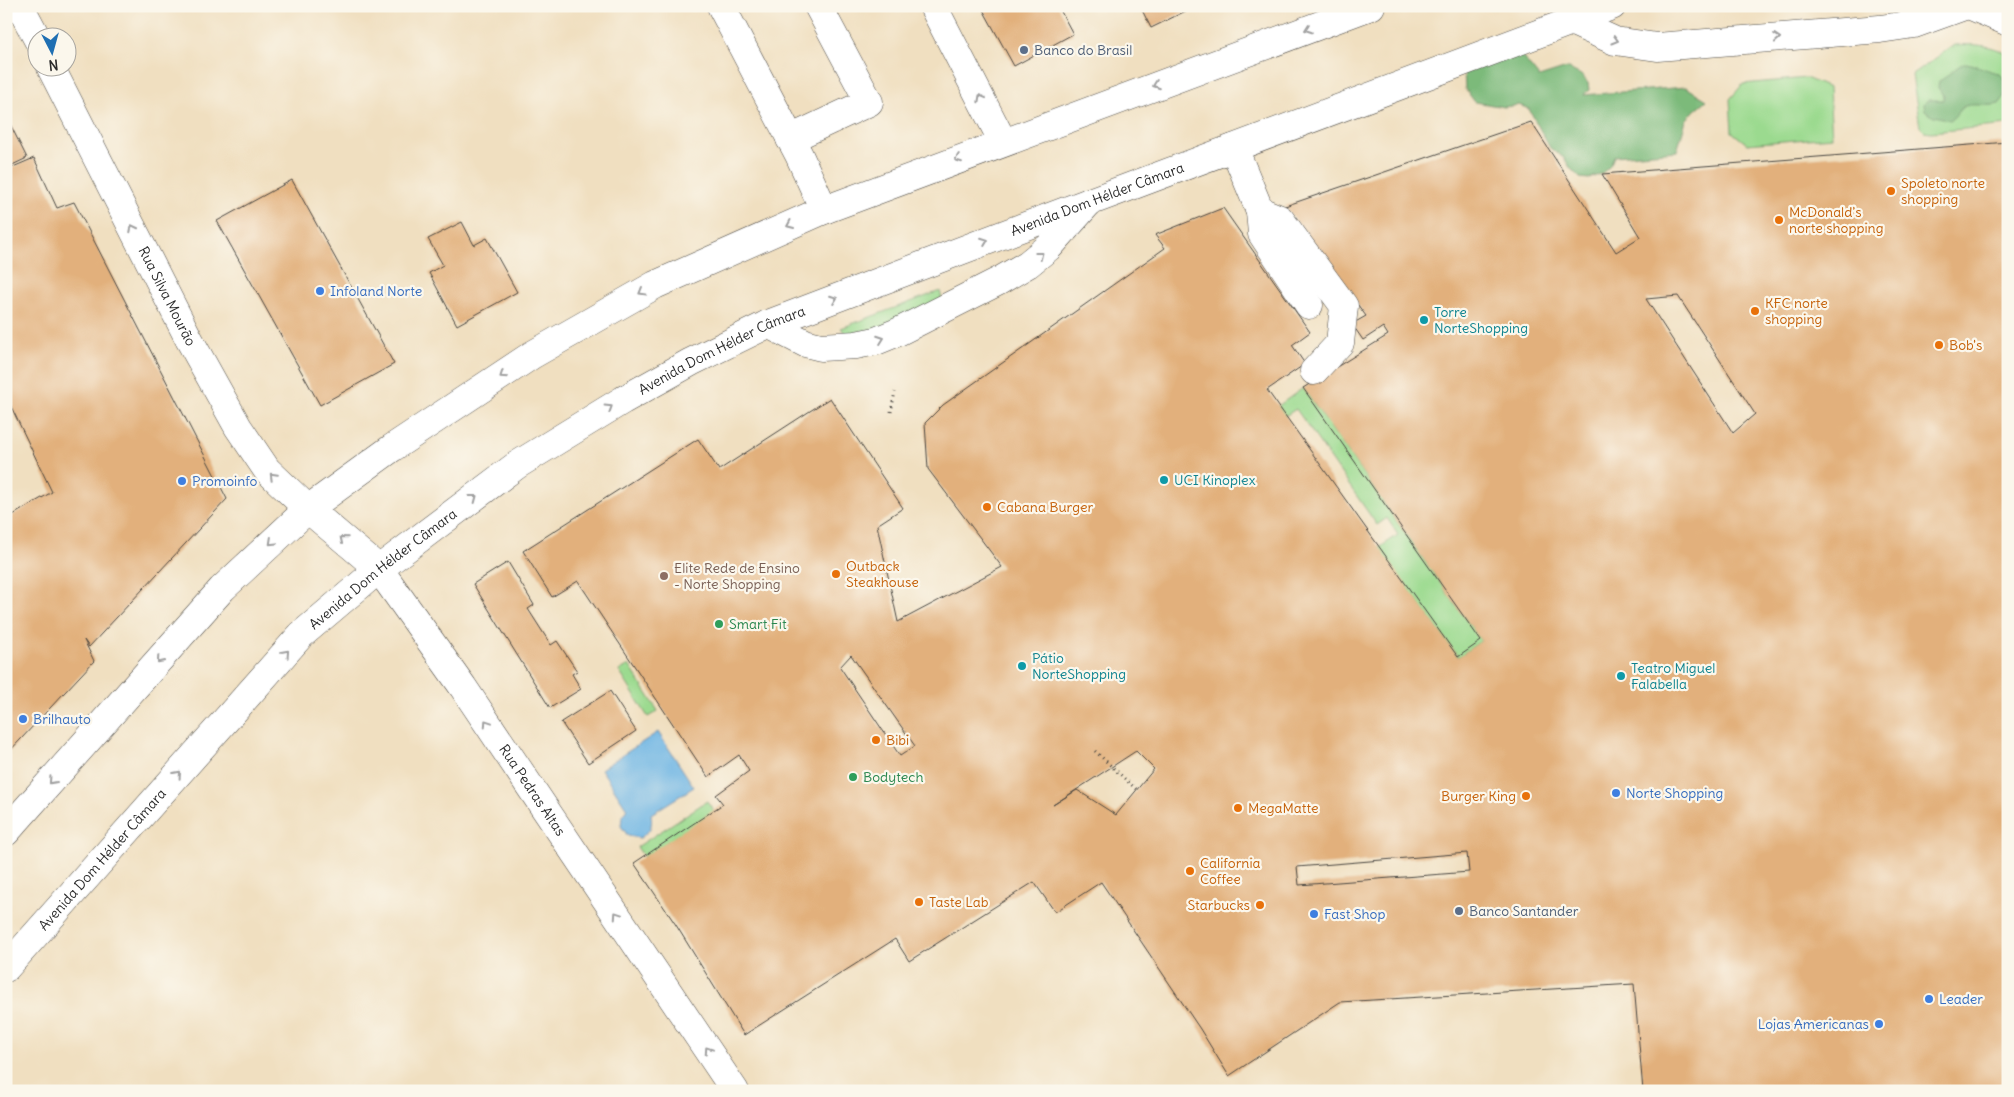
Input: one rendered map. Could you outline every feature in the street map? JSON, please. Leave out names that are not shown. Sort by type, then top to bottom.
[{"type":"main road","points":[[20,6],[32,28]]},
{"type":"main road","points":[[721,6],[790,139],[824,210]]},
{"type":"main road","points":[[790,139],[869,102],[818,6]]},
{"type":"main road","points":[[932,6],[1003,142]]},
{"type":"main road","points":[[6,832],[222,589],[308,509],[392,448],[540,350],[654,284],[824,210],[1371,6]]},
{"type":"main road","name":"Avenida Dom Hélder Câmara","points":[[6,968],[301,635],[379,569],[518,465],[623,400],[691,362],[768,324],[1612,6]]},
{"type":"main road","points":[[1571,21],[1615,41],[1657,47],[1880,29],[1914,24],[1964,6]]},
{"type":"main road","points":[[1971,6],[2008,22]]},
{"type":"main road","name":"Rua Silva Mourão","points":[[56,78],[190,339],[238,427],[268,470],[308,509]]},
{"type":"main road","points":[[1234,148],[1260,211],[1262,234],[1309,304]]},
{"type":"main road","points":[[768,324],[805,343],[821,347],[856,345],[876,341],[898,332],[999,281],[1028,264],[1049,247],[1089,202]]},
{"type":"main road","points":[[1260,211],[1280,219],[1344,306],[1340,343],[1314,372]]},
{"type":"main road","name":"Rua Pedras Altas","points":[[308,509],[379,569],[453,673],[735,1091]]},
{"type":"path","points":[[891,412],[895,392]]},
{"type":"path","points":[[1095,751],[1137,790]]},
{"type":"green space","points":[[1954,45],[1989,47],[2008,55],[2008,125],[1931,132],[1924,131],[1920,127],[1912,75]]},
{"type":"green space","points":[[1514,46],[1539,77],[1567,68],[1581,75],[1588,83],[1589,90],[1583,95],[1686,87],[1707,100],[1686,120],[1677,151],[1614,156],[1610,166],[1601,174],[1589,179],[1580,178],[1564,158],[1550,148],[1529,109],[1519,105],[1504,107],[1475,102],[1465,89],[1464,71]]},
{"type":"green space","points":[[1965,63],[2000,73],[2007,89],[2002,100],[1999,104],[1995,105],[1965,106],[1950,120],[1931,115],[1925,110],[1924,103],[1928,100],[1943,100],[1944,95],[1938,88],[1939,81]]},
{"type":"green space","points":[[1806,78],[1829,88],[1832,137],[1747,144],[1732,132],[1730,99],[1743,84]]},
{"type":"green space","points":[[940,291],[942,299],[901,324],[846,334],[841,328]]},
{"type":"green space","points":[[1303,388],[1481,641],[1458,657],[1379,548],[1398,535],[1387,518],[1377,525],[1296,409],[1285,416],[1278,406]]},
{"type":"green space","points":[[629,665],[658,711],[648,717],[619,671]]},
{"type":"green space","points":[[707,801],[714,811],[644,857],[637,847]]},
{"type":"water","points":[[658,732],[694,787],[651,814],[651,825],[648,831],[640,838],[628,836],[621,826],[622,816],[627,809],[601,769]]},
{"type":"building","name":"Banco do Brasil","points":[[981,6],[1058,6],[1073,34],[1014,66]]},
{"type":"building","points":[[1140,6],[1196,6],[1151,28]]},
{"type":"building","points":[[6,116],[27,158],[6,168]]},
{"type":"building","points":[[1531,122],[1616,252],[1640,237],[1602,174],[2008,142],[2008,1091],[1643,1091],[1634,984],[1340,1002],[1229,1076],[1200,1029],[1101,882],[1055,912],[1034,882],[909,961],[895,939],[744,1035],[676,925],[634,863],[723,804],[716,795],[749,771],[739,755],[708,777],[578,581],[552,597],[523,551],[698,439],[719,470],[830,398],[903,508],[877,525],[898,622],[1002,567],[928,469],[925,423],[943,405],[1165,248],[1155,235],[1223,208],[1310,332],[1292,345],[1305,364],[1267,390],[1458,657],[1481,641],[1303,388],[1388,335],[1383,327],[1363,340],[1352,324],[1366,316],[1285,206]],"holes":[[[1678,296],[1755,414],[1733,433],[1646,299]],[[851,655],[915,746],[900,756],[840,667]],[[1136,751],[1154,769],[1116,815],[1077,790],[1053,805]],[[1467,853],[1469,872],[1299,885],[1297,867]]]},
{"type":"building","points":[[34,158],[57,208],[74,202],[227,499],[89,647],[84,640],[94,661],[6,755],[6,519],[52,492],[6,396],[6,170]]},
{"type":"building","points":[[292,180],[394,364],[320,405],[217,221]]},
{"type":"building","points":[[462,222],[474,245],[487,238],[517,292],[457,325],[429,273],[443,265],[428,239]]},
{"type":"building","points":[[508,562],[534,605],[528,609],[551,645],[557,641],[577,671],[572,674],[581,689],[550,708],[473,584]]},
{"type":"building","points":[[610,691],[636,731],[588,763],[561,722]]},
{"type":"place","name":"Banco do Brasil","points":[[1024,50]]},
{"type":"place","name":"Spoleto norte shopping","points":[[1891,191]]},
{"type":"place","name":"McDonald's norte shopping","points":[[1779,220]]},
{"type":"place","name":"Infoland Norte","points":[[320,291]]},
{"type":"place","name":"KFC norte shopping","points":[[1755,311]]},
{"type":"place","name":"Torre NorteShopping","points":[[1424,320]]},
{"type":"place","name":"Bob's","points":[[1939,345]]},
{"type":"place","name":"UCI Kinoplex","points":[[1164,480]]},
{"type":"place","name":"Promoinfo","points":[[182,481]]},
{"type":"place","name":"Cabana Burger","points":[[987,507]]},
{"type":"place","name":"Outback Steakhouse","points":[[836,574]]},
{"type":"place","name":"Elite Rede de Ensino - Norte Shopping","points":[[664,576]]},
{"type":"place","name":"Smart Fit","points":[[719,624]]},
{"type":"place","name":"Pátio NorteShopping","points":[[1022,666]]},
{"type":"place","name":"Teatro Miguel Falabella","points":[[1621,676]]},
{"type":"place","name":"Brilhauto","points":[[23,719]]},
{"type":"place","name":"Bibi","points":[[876,740]]},
{"type":"place","name":"Bodytech","points":[[853,777]]},
{"type":"place","name":"Norte Shopping","points":[[1616,793]]},
{"type":"place","name":"Burger King","points":[[1526,796]]},
{"type":"place","name":"MegaMatte","points":[[1238,808]]},
{"type":"place","name":"California Coffee","points":[[1190,871]]},
{"type":"place","name":"Taste Lab","points":[[919,902]]},
{"type":"place","name":"Starbucks","points":[[1260,905]]},
{"type":"place","name":"Banco Santander","points":[[1459,911]]},
{"type":"place","name":"Fast Shop","points":[[1314,914]]},
{"type":"place","name":"Leader","points":[[1929,999]]},
{"type":"place","name":"Lojas Americanas","points":[[1879,1024]]}]
